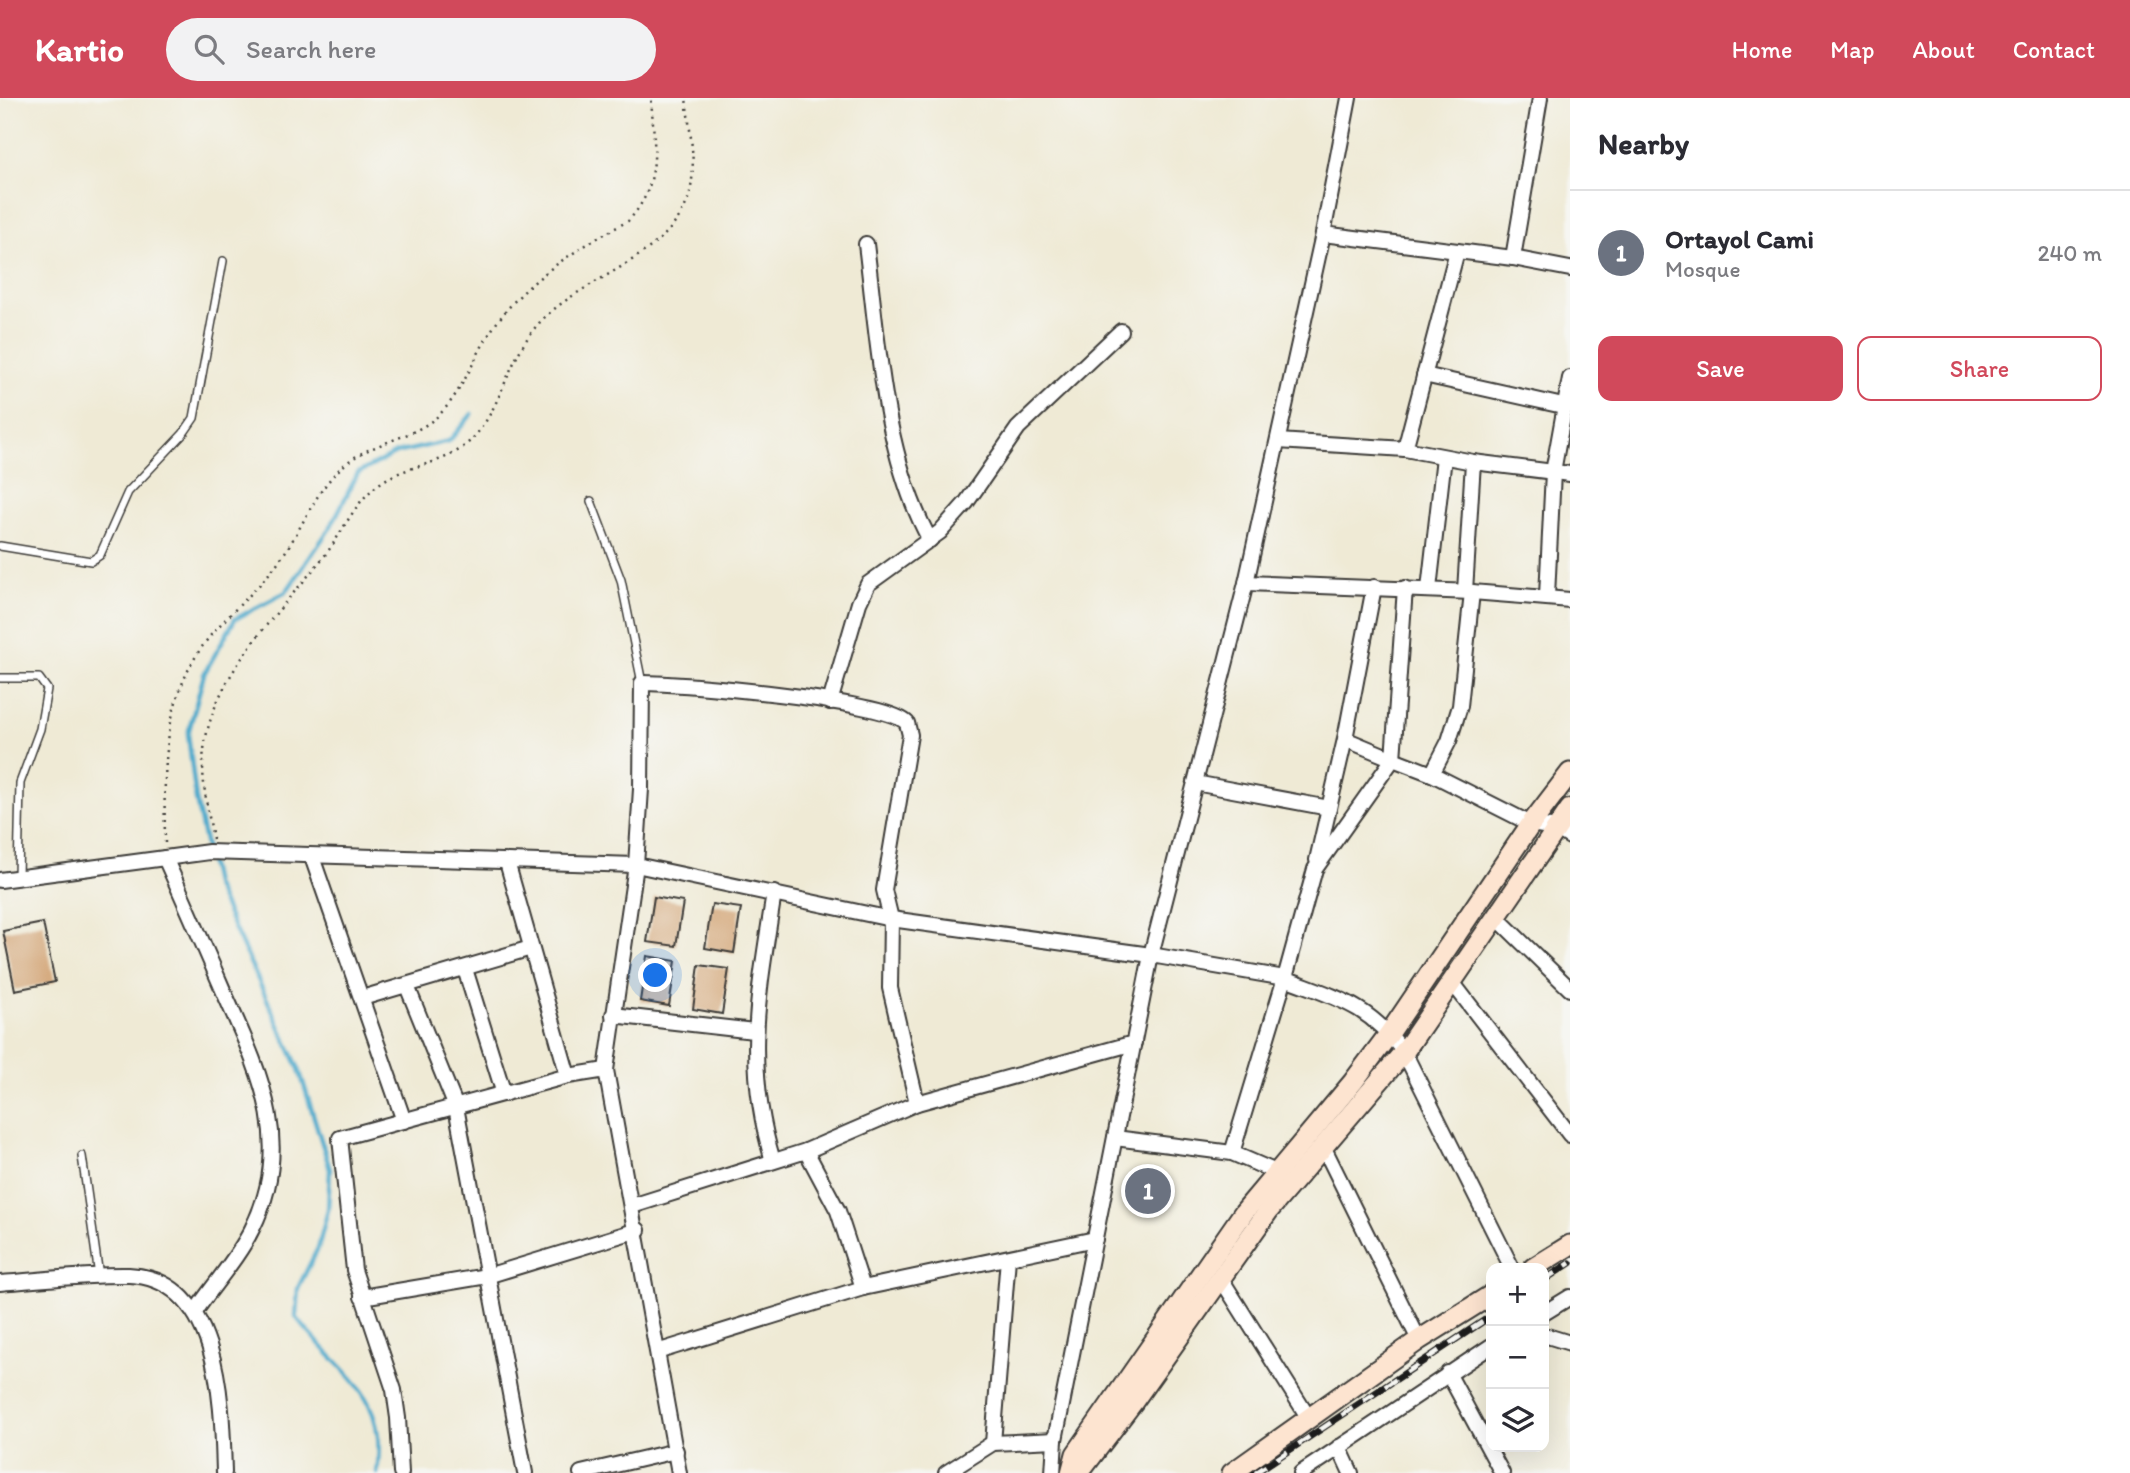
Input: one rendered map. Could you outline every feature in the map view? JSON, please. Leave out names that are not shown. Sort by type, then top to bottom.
[{"type":"main road","points":[[1071,1473],[1076,1454],[1226,1237],[1389,1034],[1531,824],[1570,773]]},
{"type":"main road","points":[[1079,1473],[1133,1402],[1269,1210],[1404,1052],[1495,916],[1563,832],[1570,809]]},
{"type":"main road","points":[[1542,1263],[1570,1245]]},
{"type":"main road","points":[[1232,1473],[1419,1340],[1486,1298]]},
{"type":"street","points":[[1053,1473],[1055,1440],[1152,955],[1246,583],[1323,234],[1349,98]]},
{"type":"street","points":[[1513,258],[1541,98]]},
{"type":"street","points":[[1323,234],[1513,258],[1570,269]]},
{"type":"street","points":[[866,244],[885,393],[905,482],[930,540]]},
{"type":"street","points":[[1405,449],[1457,251]]},
{"type":"street","points":[[830,702],[859,603],[868,584],[930,540],[966,503],[1006,444],[1032,413],[1121,331]]},
{"type":"street","points":[[1424,375],[1563,406]]},
{"type":"street","points":[[1547,596],[1553,472],[1570,378]]},
{"type":"street","points":[[1278,441],[1405,449],[1473,462],[1570,474]]},
{"type":"street","points":[[1429,589],[1444,457]]},
{"type":"street","points":[[1432,774],[1449,741],[1460,706],[1469,592],[1473,462]]},
{"type":"street","points":[[1246,583],[1429,589],[1547,596],[1570,600]]},
{"type":"street","points":[[1233,1153],[1315,869],[1345,739],[1374,587]]},
{"type":"street","points":[[1315,869],[1393,759],[1405,588]]},
{"type":"street","points":[[679,1473],[660,1351],[606,1070],[636,865],[641,789],[642,682],[675,682],[830,702],[898,716],[909,729],[884,878],[891,919],[890,988],[917,1103]]},
{"type":"street","points":[[1345,739],[1432,774],[1531,824],[1563,832]]},
{"type":"street","points":[[1195,783],[1329,808]]},
{"type":"street","points":[[0,880],[212,852],[636,865],[891,919],[1152,955],[1285,978],[1368,1014],[1404,1052],[1510,1263]]},
{"type":"street","points":[[312,857],[404,1121]]},
{"type":"street","points":[[165,858],[261,1076],[272,1130],[271,1161],[265,1195],[252,1229],[195,1312]]},
{"type":"street","points":[[507,862],[568,1076]]},
{"type":"street","points":[[773,1161],[759,1107],[754,1031],[774,893]]},
{"type":"street","points":[[1495,916],[1570,989]]},
{"type":"street","points":[[362,998],[531,948]]},
{"type":"street","points":[[465,969],[504,1094]]},
{"type":"street","points":[[1452,982],[1570,1135]]},
{"type":"street","points":[[407,986],[456,1107],[525,1473]]},
{"type":"street","points":[[612,1016],[754,1031]]},
{"type":"street","points":[[632,1206],[806,1151],[917,1103],[1134,1044]]},
{"type":"street","points":[[401,1473],[394,1390],[362,1297],[349,1238],[340,1138],[568,1076],[606,1070]]},
{"type":"street","points":[[1115,1138],[1233,1153],[1276,1172]]},
{"type":"street","points":[[1324,1148],[1419,1340]]},
{"type":"street","points":[[806,1151],[838,1211],[863,1288]]},
{"type":"street","points":[[362,1297],[487,1276],[638,1230]]},
{"type":"street","points":[[660,1351],[863,1288],[1095,1239]]},
{"type":"street","points":[[993,1443],[1008,1258]]},
{"type":"street","points":[[0,1283],[130,1275],[148,1278],[166,1286],[195,1312],[208,1345],[221,1398],[224,1473]]},
{"type":"street","points":[[1220,1277],[1310,1420]]},
{"type":"street","points":[[1549,1310],[1570,1297]]},
{"type":"street","points":[[1549,1337],[1570,1343]]},
{"type":"street","points":[[1301,1473],[1486,1349]]},
{"type":"street","points":[[1448,1373],[1502,1473]]},
{"type":"street","points":[[946,1473],[993,1443],[1055,1440]]},
{"type":"street","points":[[1339,1447],[1351,1473]]},
{"type":"street","points":[[581,1473],[676,1451]]},
{"type":"lane","points":[[0,547],[91,561],[100,555],[128,492],[183,434],[194,418],[223,261]]},
{"type":"lane","points":[[591,501],[621,580],[642,682]]},
{"type":"lane","points":[[0,678],[39,678],[47,689],[40,729],[20,783],[18,878]]},
{"type":"lane","points":[[82,1156],[99,1277]]},
{"type":"path","points":[[165,858],[164,774],[168,732],[178,692],[194,659],[218,628],[249,598],[280,560],[321,491],[341,467],[360,453],[433,420],[449,403],[495,326],[523,293],[558,262],[628,220],[637,211],[650,189],[655,167],[651,98]]},
{"type":"path","points":[[212,852],[204,780],[205,744],[216,702],[239,663],[328,552],[368,494],[395,474],[443,460],[470,442],[487,417],[516,355],[541,320],[571,295],[658,241],[674,225],[687,203],[692,176],[686,98]]},
{"type":"building","points":[[654,897],[683,902],[676,946],[647,942]]},
{"type":"building","points":[[712,904],[741,908],[734,953],[705,948]]},
{"type":"building","points":[[43,923],[55,982],[15,990],[3,931]]},
{"type":"building","points":[[647,956],[676,961],[669,1006],[640,1001]]},
{"type":"building","points":[[699,965],[729,969],[722,1014],[693,1009]]},
{"type":"building","points":[[1138,1170],[1168,1180],[1157,1213],[1127,1203]]},
{"type":"waterway","points":[[377,1473],[379,1445],[376,1422],[368,1403],[358,1386],[296,1317],[298,1288],[318,1248],[328,1210],[330,1169],[299,1069],[214,884],[196,800],[188,734],[204,674],[235,619],[286,592],[330,528],[358,473],[396,453],[449,441],[472,414]]},
{"type":"railway","points":[[1549,1277],[1570,1263]]},
{"type":"railway","points":[[1255,1473],[1486,1319]]},
{"type":"place","name":"Ortayol Cami","points":[[1148,1191]]}]
